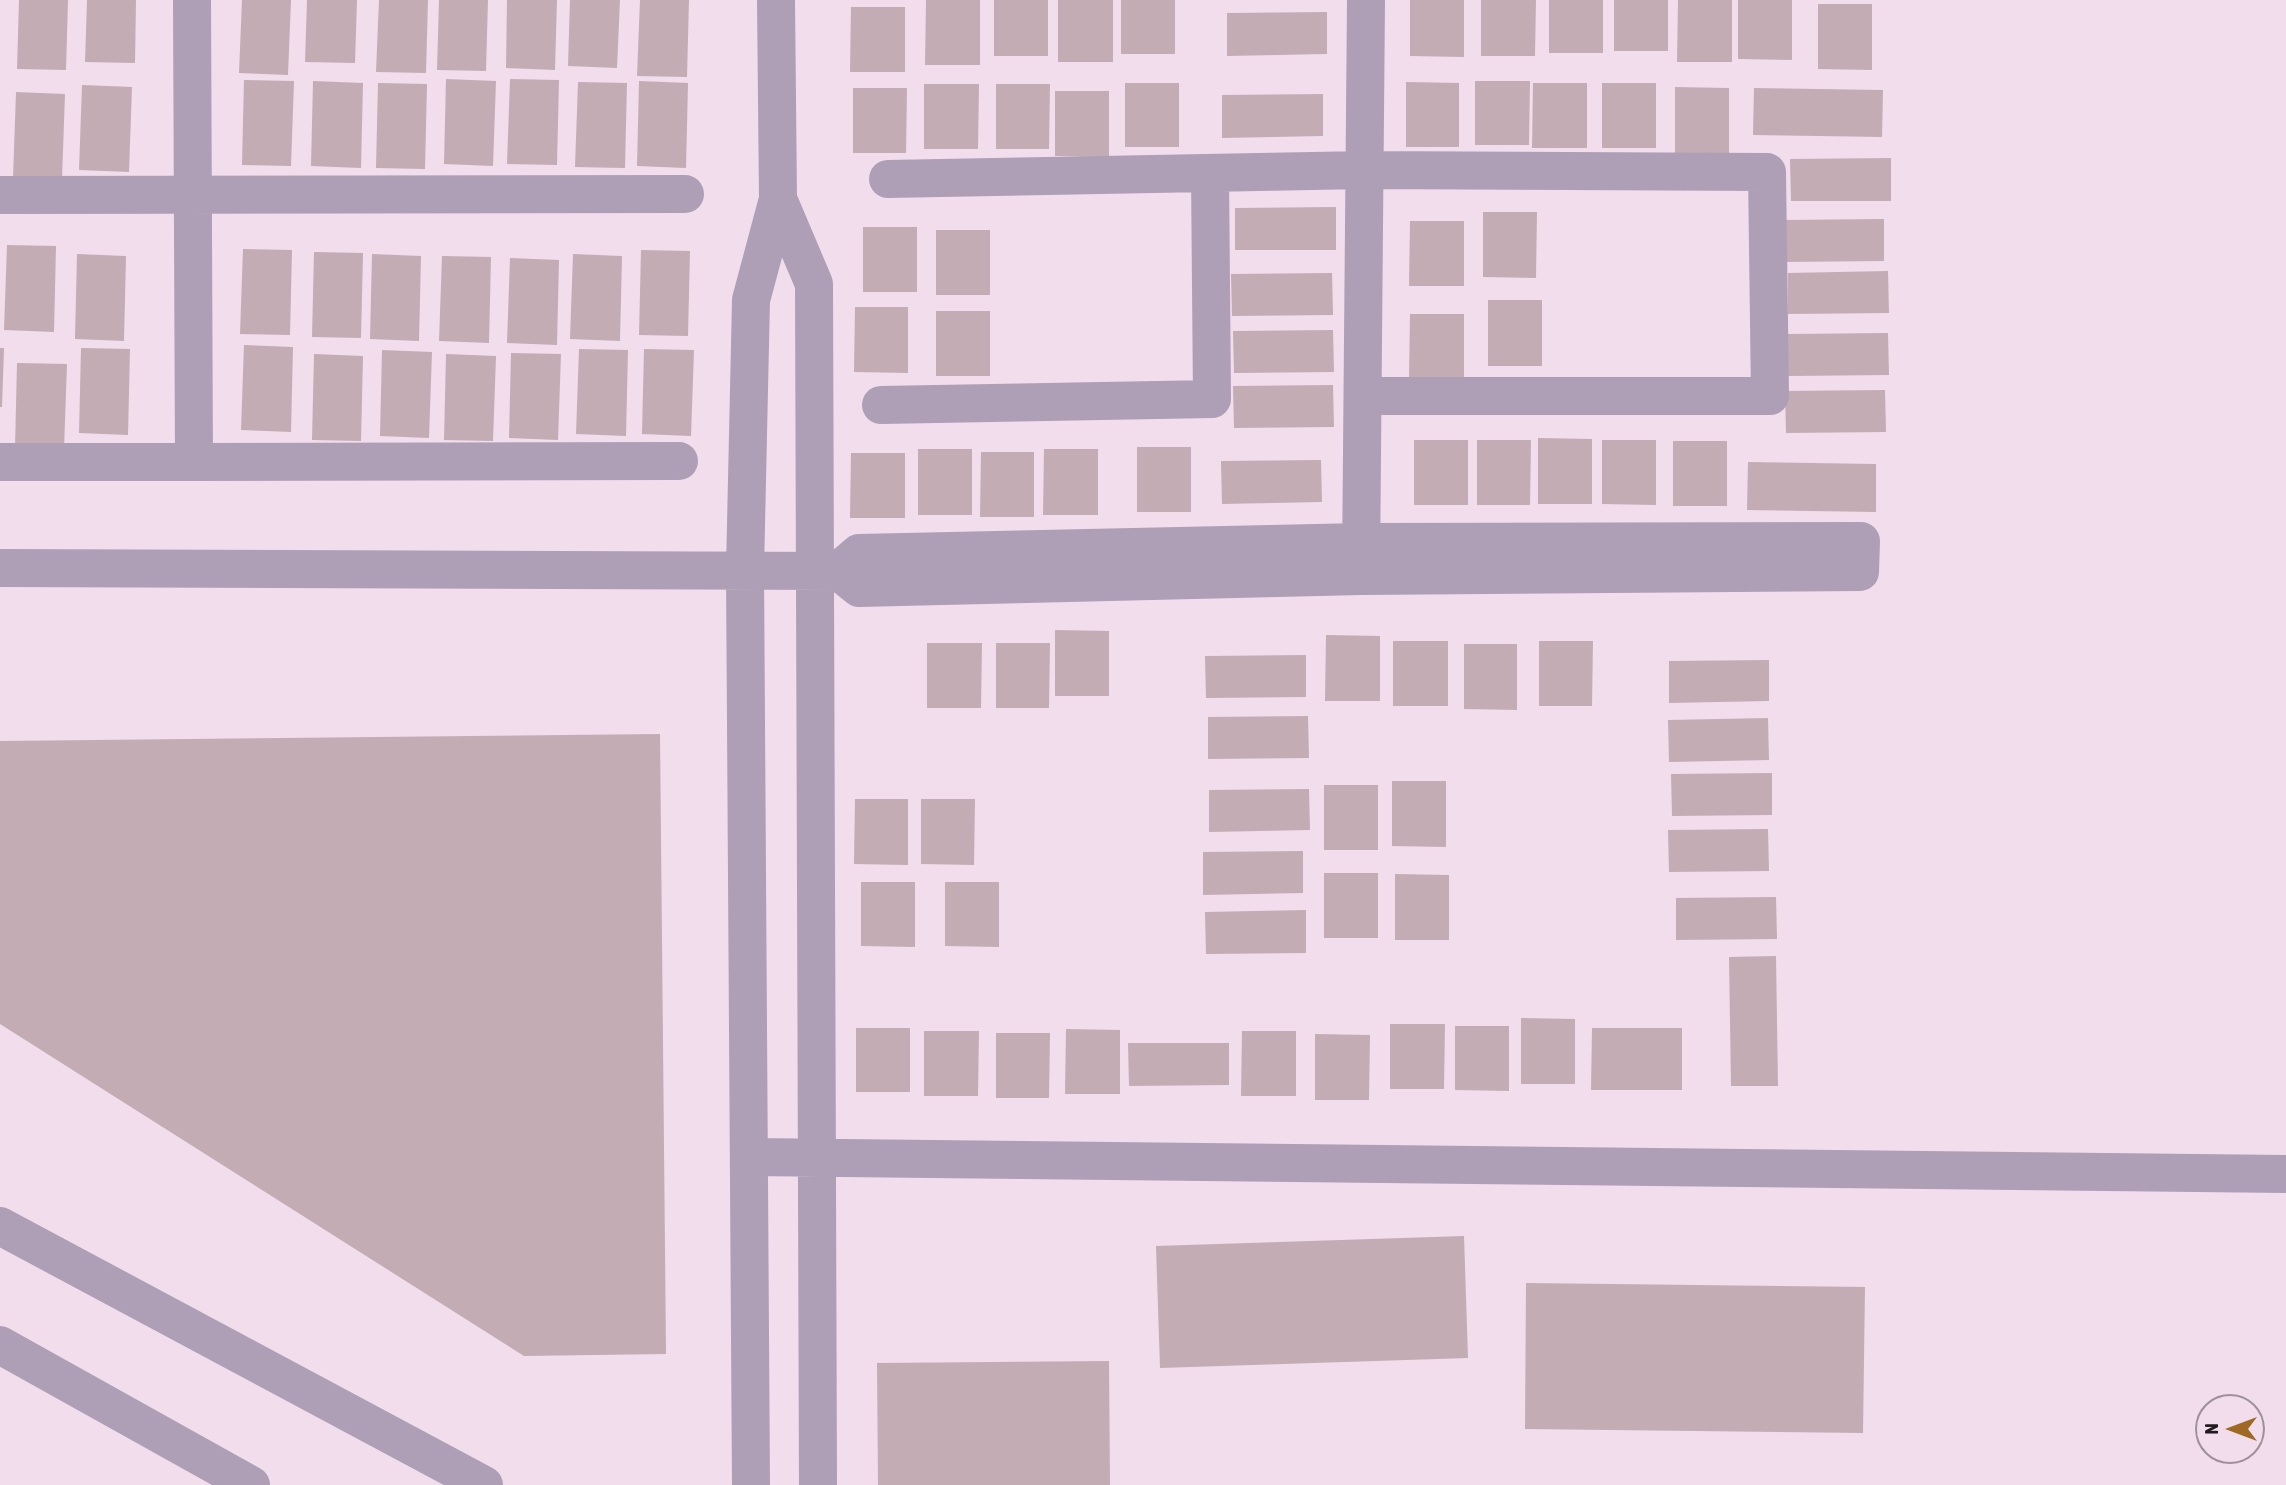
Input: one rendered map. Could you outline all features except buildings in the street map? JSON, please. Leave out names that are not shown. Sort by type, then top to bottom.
[{"type":"street","points":[[192,0],[194,463]]},
{"type":"street","points":[[751,1485],[751,1157],[745,570],[751,300],[778,199],[776,0]]},
{"type":"street","points":[[1361,559],[1366,0]]},
{"type":"street","points":[[888,179],[1365,170],[1767,172],[1770,396],[1363,396]]},
{"type":"street","points":[[881,405],[1212,399],[1210,173]]},
{"type":"street","points":[[0,195],[193,197],[685,194]]},
{"type":"street","points":[[778,199],[814,284],[827,571],[819,1157],[818,1485]]},
{"type":"street","points":[[0,463],[680,461]]},
{"type":"street","points":[[0,568],[827,571],[859,554],[1361,559],[1860,572],[1861,541],[1361,559]]},
{"type":"street","points":[[751,1157],[2286,1174]]},
{"type":"street","points":[[0,1226],[484,1485]]},
{"type":"street","points":[[0,1345],[251,1485]]}]
